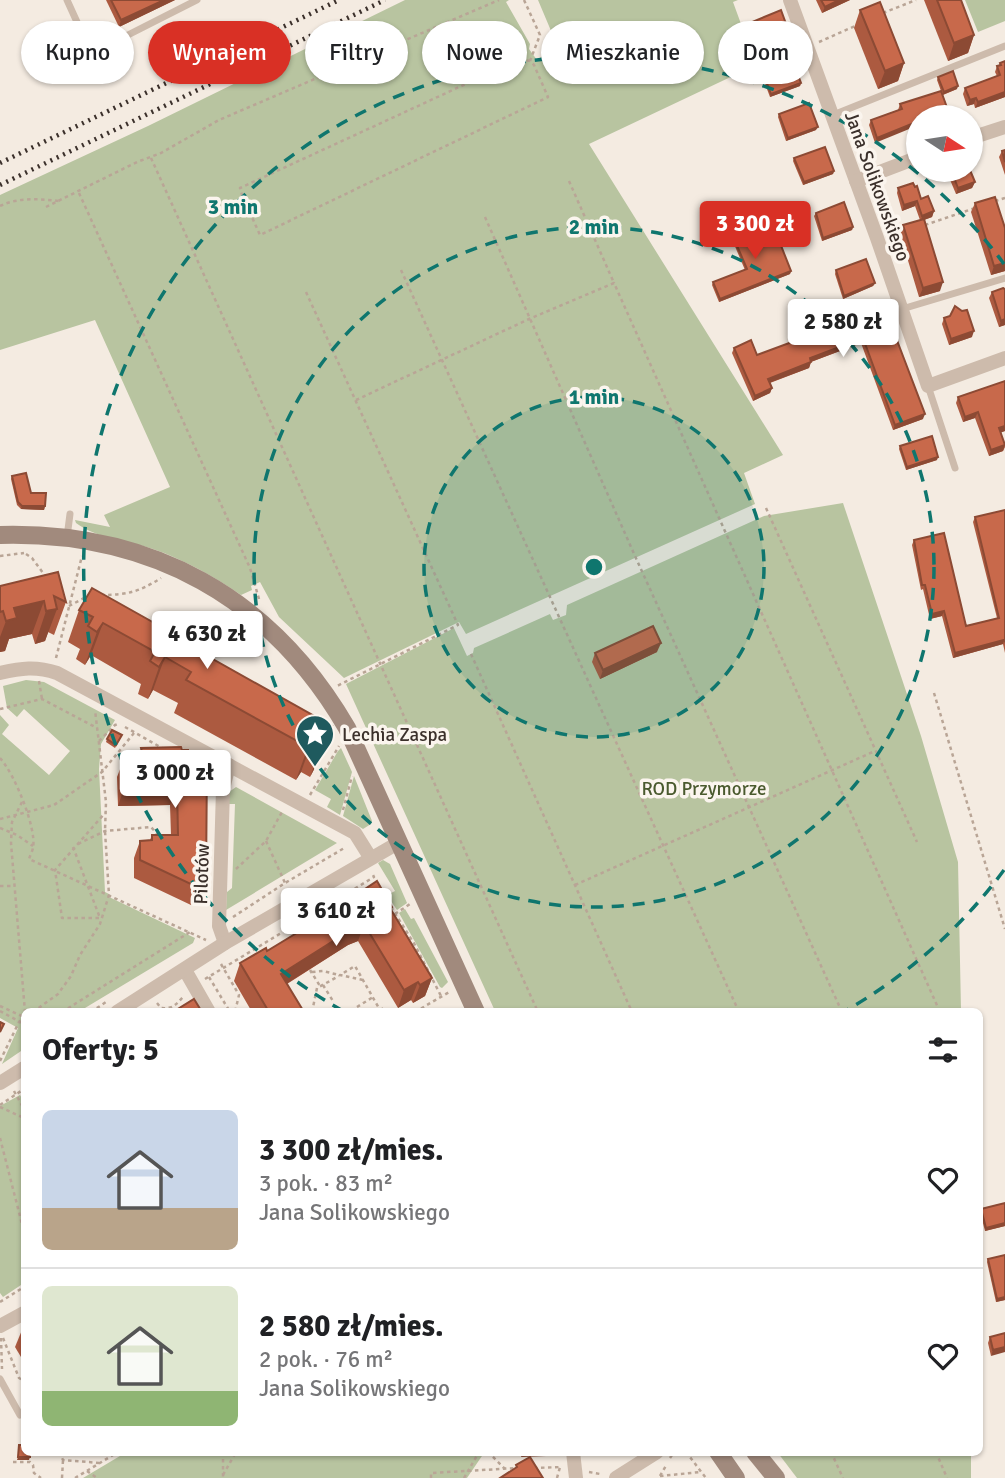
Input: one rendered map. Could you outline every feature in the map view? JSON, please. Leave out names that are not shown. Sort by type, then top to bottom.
[{"type":"street","name":"Jana Solikowskiego","points":[[790,0],[797,21]]},
{"type":"street","name":"Jana Solikowskiego","points":[[813,65],[928,386]]},
{"type":"street","points":[[984,134],[1005,127]]},
{"type":"street","points":[[856,181],[906,162]]},
{"type":"street","points":[[928,386],[1005,358]]},
{"type":"street","points":[[0,535],[30,534],[86,541],[157,560],[187,572],[227,595],[288,648],[324,691],[347,728],[474,1008]]},
{"type":"street","points":[[0,673],[26,667],[57,673],[355,833],[370,857]]},
{"type":"street","name":"Pilotów","points":[[225,943],[219,926],[220,870],[223,789],[229,765]]},
{"type":"street","points":[[123,1008],[225,943],[398,843]]},
{"type":"street","points":[[185,970],[207,1008]]},
{"type":"street","points":[[3,1081],[21,1070]]},
{"type":"street","points":[[0,1326],[21,1315]]},
{"type":"street","points":[[573,1456],[576,1478]]},
{"type":"street","points":[[616,1478],[651,1456]]},
{"type":"street","points":[[721,1456],[736,1478]]},
{"type":"street","points":[[758,1456],[776,1478]]},
{"type":"lane","points":[[67,0],[82,33],[97,44],[120,39],[197,0]]},
{"type":"lane","points":[[833,115],[1005,46]]},
{"type":"lane","points":[[901,310],[1005,278]]},
{"type":"lane","points":[[928,386],[955,468]]},
{"type":"lane","points":[[67,538],[70,514]]},
{"type":"lane","points":[[4,1379],[20,1415]]},
{"type":"path","points":[[46,207],[137,162],[151,158],[219,120],[499,0]]},
{"type":"path","points":[[524,0],[540,35],[530,61],[548,97],[260,235],[240,188],[520,59],[530,61]]},
{"type":"path","points":[[880,15],[916,0]]},
{"type":"path","points":[[813,44],[858,24]]},
{"type":"path","points":[[151,158],[536,1008]]},
{"type":"path","points":[[569,181],[938,1008]]},
{"type":"path","points":[[79,193],[256,584]]},
{"type":"path","points":[[995,201],[1005,198]]},
{"type":"path","points":[[0,206],[8,202],[39,199],[60,201]]},
{"type":"path","points":[[925,225],[983,205]]},
{"type":"path","points":[[485,217],[840,1008]]},
{"type":"path","points":[[401,270],[737,1008]]},
{"type":"path","points":[[356,400],[529,319],[614,283]]},
{"type":"path","points":[[306,292],[458,625],[324,691]]},
{"type":"path","points":[[766,508],[917,842]]},
{"type":"path","points":[[56,658],[86,541]]},
{"type":"path","points":[[0,556],[34,552]]},
{"type":"path","points":[[23,553],[32,558],[47,579]]},
{"type":"path","points":[[69,606],[83,597],[96,594],[122,595],[141,590],[165,575],[159,572]]},
{"type":"path","points":[[63,605],[68,613]]},
{"type":"path","points":[[471,654],[630,1008]]},
{"type":"path","points":[[39,1008],[58,994],[76,967],[80,955],[96,931],[109,895],[104,831],[106,802],[94,692]]},
{"type":"path","points":[[934,692],[1005,929]]},
{"type":"path","points":[[0,709],[42,699],[97,728]]},
{"type":"path","points":[[98,742],[115,725],[126,725],[168,751]]},
{"type":"path","points":[[0,819],[54,805],[102,772],[135,732]]},
{"type":"path","points":[[305,805],[342,740]]},
{"type":"path","points":[[575,885],[876,751]]},
{"type":"path","points":[[0,758],[10,772],[26,813],[33,846],[29,859],[205,939]]},
{"type":"path","points":[[341,818],[354,767],[358,778]]},
{"type":"path","points":[[220,870],[235,870],[266,841],[290,797]]},
{"type":"path","points":[[22,802],[14,816],[11,832],[25,1008]]},
{"type":"path","points":[[100,918],[62,918],[55,870],[105,813]]},
{"type":"path","points":[[74,846],[104,831],[151,827],[160,837]]},
{"type":"path","points":[[0,828],[33,846]]},
{"type":"path","points":[[266,841],[285,883]]},
{"type":"path","points":[[74,846],[100,918]]},
{"type":"path","points":[[374,877],[379,886]]},
{"type":"path","points":[[0,886],[14,887]]},
{"type":"path","points":[[395,914],[412,903]]},
{"type":"path","points":[[390,904],[441,996]]},
{"type":"path","points":[[172,1008],[194,987],[287,928],[292,937]]},
{"type":"path","points":[[68,1008],[190,932]]},
{"type":"path","points":[[313,1008],[317,988],[355,966],[378,1008]]},
{"type":"path","points":[[223,968],[240,995],[237,1008]]},
{"type":"path","points":[[333,1001],[311,971],[363,980]]},
{"type":"path","points":[[209,977],[228,1008]]},
{"type":"path","points":[[422,1008],[463,984]]},
{"type":"path","points":[[154,998],[161,1008]]},
{"type":"path","points":[[357,1007],[373,998]]},
{"type":"path","points":[[0,1006],[21,1016]]},
{"type":"path","points":[[0,1012],[19,1022],[0,1061]]},
{"type":"path","points":[[3,1081],[21,1096]]},
{"type":"path","points":[[21,1091],[0,1106],[21,1116]]},
{"type":"path","points":[[18,1093],[21,1102]]},
{"type":"path","points":[[0,1138],[21,1220]]},
{"type":"path","points":[[1,1299],[21,1289]]},
{"type":"path","points":[[4,1379],[1,1368],[1,1335],[21,1379]]},
{"type":"path","points":[[61,1456],[62,1478]]},
{"type":"path","points":[[75,1478],[111,1456]]},
{"type":"path","points":[[223,1456],[223,1476]]},
{"type":"path","points":[[223,1476],[234,1456]]},
{"type":"path","points":[[464,1478],[477,1456]]},
{"type":"path","points":[[492,1456],[505,1469]]},
{"type":"path","points":[[672,1456],[660,1476],[701,1472]]},
{"type":"path","points":[[689,1456],[706,1478]]},
{"type":"path","points":[[833,1456],[843,1478]]},
{"type":"path","points":[[938,1456],[947,1478]]},
{"type":"path","points":[[63,1460],[100,1463]]},
{"type":"path","points":[[13,1462],[30,1462],[34,1473],[41,1478]]},
{"type":"path","points":[[557,1478],[560,1467]]},
{"type":"path","points":[[535,1478],[530,1468],[566,1467]]},
{"type":"path","points":[[431,1478],[431,1473],[517,1468]]},
{"type":"path","points":[[87,1471],[97,1478]]},
{"type":"green space","points":[[405,0],[509,0],[506,2],[517,21],[422,21],[422,84],[527,84],[527,39],[529,49],[537,60],[541,57],[541,84],[704,84],[704,21],[547,21],[538,0],[738,0],[733,2],[740,21],[718,21],[718,83],[589,144],[783,455],[744,473],[755,504],[466,634],[459,622],[344,678],[279,617],[260,582],[241,595],[176,558],[93,533],[76,523],[75,520],[110,527],[104,515],[170,487],[95,320],[0,350],[0,195],[234,84],[291,84],[291,56],[305,49],[305,84],[408,84],[408,21],[362,21]]},
{"type":"green space","points":[[965,0],[1005,0],[1005,21],[978,32]]},
{"type":"green space","name":"ROD Przymorze","points":[[843,503],[921,736],[958,862],[961,1008],[494,1008],[346,684],[454,628],[467,656],[473,653],[474,648],[550,614],[553,620],[566,615],[567,605],[764,516]]},
{"type":"green space","points":[[26,680],[44,682],[115,720],[101,744],[99,769],[105,892],[109,897],[195,938],[193,943],[85,1008],[21,1008],[21,1051],[2,1064],[18,1028],[0,1018],[0,715],[9,725],[2,734],[49,775],[70,751],[24,709],[17,717],[7,708],[3,686]]},
{"type":"green space","points":[[341,748],[352,772],[340,815],[327,807],[331,799],[315,790]]},
{"type":"green space","points":[[354,776],[372,821],[363,829],[343,816]]},
{"type":"green space","points":[[236,787],[337,843],[226,910],[227,892],[232,888],[235,804],[229,804],[229,792]]},
{"type":"green space","points":[[383,860],[390,864],[407,903],[397,910],[387,895],[395,891],[378,863]]},
{"type":"green space","points":[[405,909],[411,919],[414,918],[448,982],[442,988],[399,913]]},
{"type":"green space","points":[[21,1097],[21,1285],[3,1297],[0,1293],[0,1106]]},
{"type":"green space","points":[[120,1456],[482,1456],[467,1478],[83,1478]]},
{"type":"green space","points":[[780,1456],[971,1456],[971,1478],[797,1478]]},
{"type":"building","points":[[111,0],[164,0],[121,20]]},
{"type":"building","points":[[821,0],[839,0],[825,7]]},
{"type":"building","points":[[937,0],[961,0],[974,35],[954,43]]},
{"type":"building","points":[[880,2],[904,63],[885,71],[860,10]]},
{"type":"building","points":[[781,10],[785,21],[755,21]]},
{"type":"building","points":[[1005,61],[1005,92],[978,102],[976,98],[970,100],[965,88],[1000,75],[997,66]]},
{"type":"building","points":[[953,71],[958,86],[944,92],[938,77]]},
{"type":"building","points":[[767,84],[798,84],[771,94]]},
{"type":"building","points":[[941,91],[946,105],[906,105],[906,126],[877,138],[871,120],[902,109],[900,104]]},
{"type":"building","points":[[809,103],[818,127],[788,138],[779,114]]},
{"type":"building","points":[[825,147],[834,171],[804,182],[794,158]]},
{"type":"building","points":[[956,182],[975,182],[958,188]]},
{"type":"building","points":[[913,183],[917,186],[921,199],[928,196],[934,211],[922,216],[917,201],[904,205],[898,188]]},
{"type":"building","points":[[995,197],[1005,228],[1005,263],[994,266],[975,203]]},
{"type":"building","points":[[844,202],[853,227],[823,238],[816,213]]},
{"type":"building","points":[[924,219],[943,282],[923,288],[903,225]]},
{"type":"building","points":[[766,222],[773,239],[778,238],[791,271],[720,299],[713,282],[747,269],[732,234]]},
{"type":"building","points":[[866,259],[875,283],[844,296],[836,270]]},
{"type":"building","points":[[1003,288],[1005,319],[1001,321],[992,292]]},
{"type":"building","points":[[882,301],[925,414],[895,425],[863,338],[810,358],[811,362],[768,379],[772,388],[755,396],[734,348],[751,340],[757,355],[846,322],[844,318],[853,314],[852,312]]},
{"type":"building","points":[[955,306],[962,311],[967,310],[974,331],[951,339],[944,318],[950,316]]},
{"type":"building","points":[[1005,381],[1005,426],[999,428],[1005,445],[991,450],[978,412],[965,417],[958,397]]},
{"type":"building","points":[[932,436],[938,457],[907,467],[900,446]]},
{"type":"building","points":[[26,473],[31,493],[46,493],[45,506],[22,506],[18,502],[12,476]]},
{"type":"building","points":[[1005,510],[1005,642],[1004,640],[955,653],[944,611],[932,614],[925,585],[922,585],[914,540],[944,533],[966,626],[999,618],[975,517]]},
{"type":"building","points":[[58,572],[66,602],[54,596],[57,609],[46,611],[44,601],[14,608],[17,618],[6,621],[3,611],[0,612],[0,586]]},
{"type":"building","points":[[92,588],[332,726],[322,744],[313,739],[308,747],[186,680],[191,672],[165,657],[159,667],[150,661],[155,652],[103,623],[97,632],[88,626],[93,617],[79,610]]},
{"type":"building","points":[[653,626],[661,643],[603,670],[595,653]]},
{"type":"building","points":[[112,730],[122,735],[116,745],[107,739]]},
{"type":"building","points":[[181,747],[182,750],[188,750],[188,757],[202,756],[202,760],[207,759],[206,882],[199,882],[197,887],[140,860],[140,841],[152,840],[152,835],[178,835],[177,787],[124,788],[124,759],[136,758],[136,752],[142,752],[141,748]]},
{"type":"building","points":[[377,881],[432,978],[404,990],[364,924],[281,974],[302,1008],[267,1008],[240,963],[266,948],[267,951]]},
{"type":"building","points":[[194,999],[200,1008],[179,1008]]},
{"type":"building","points":[[1005,1203],[1005,1223],[986,1228],[983,1208]]},
{"type":"building","points":[[1005,1255],[1005,1297],[997,1299],[988,1259]]},
{"type":"building","points":[[1005,1333],[1005,1347],[993,1350],[990,1337]]},
{"type":"building","points":[[21,1445],[21,1456],[30,1457],[18,1457]]},
{"type":"building","points":[[530,1457],[543,1478],[500,1478],[517,1467],[516,1465]]},
{"type":"railway","points":[[0,163],[339,0]]},
{"type":"railway","points":[[0,185],[385,0]]},
{"type":"place","name":"Lechia Zaspa","points":[[315,768]]}]
